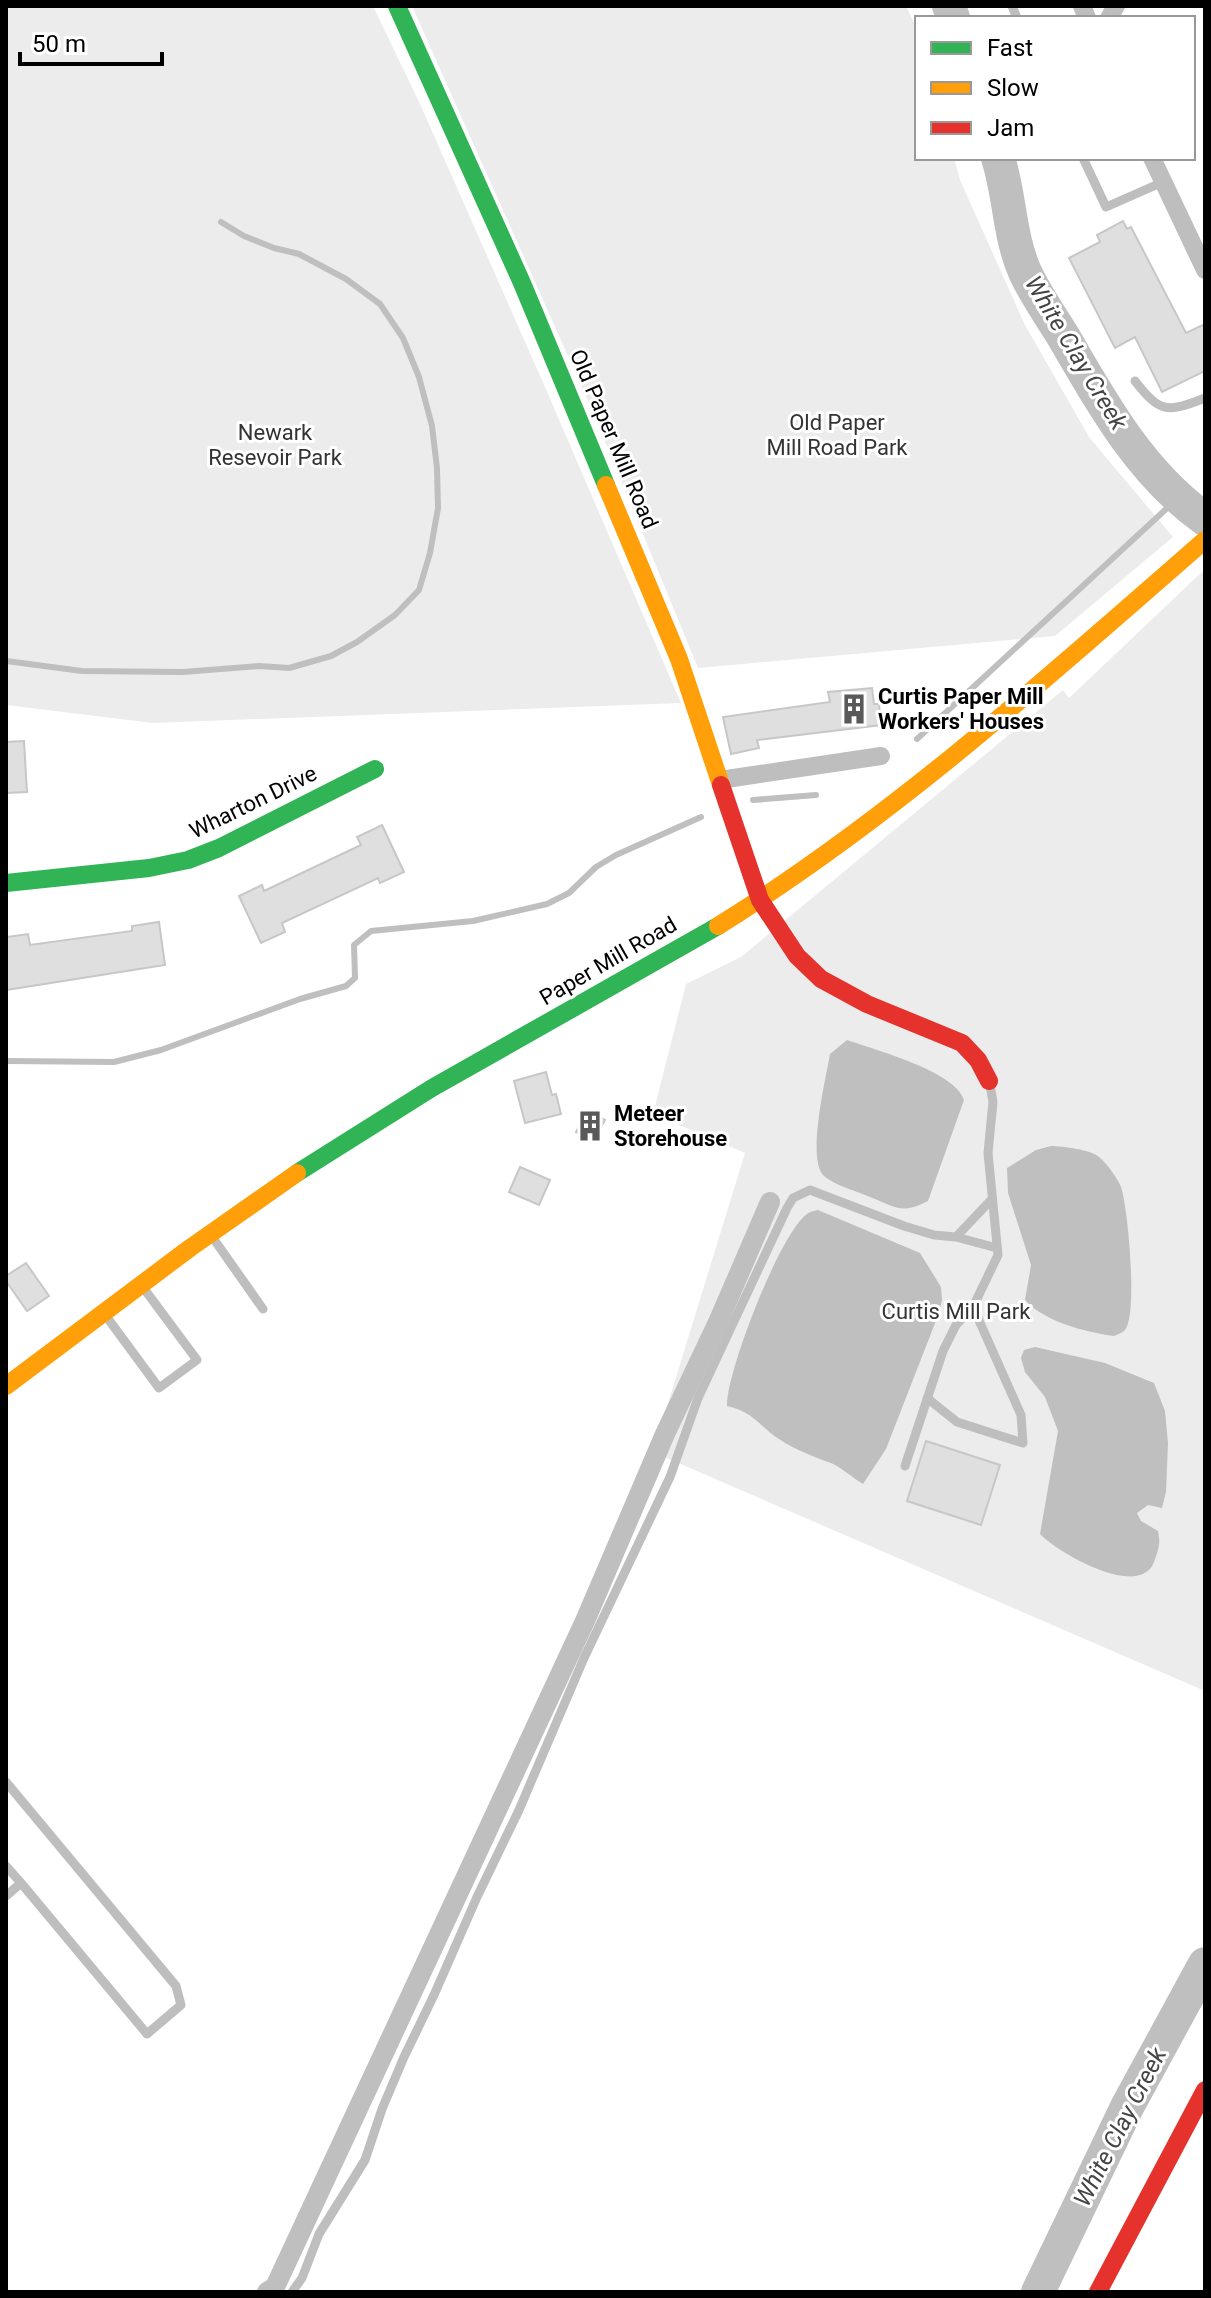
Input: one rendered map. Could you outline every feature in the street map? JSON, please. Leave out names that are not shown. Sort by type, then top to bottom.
[{"type":"street","name":"Old Paper Mill Road","points":[[397,6],[522,283],[684,670],[760,900],[792,949],[815,974],[867,1004],[962,1043],[978,1060],[989,1081]]},
{"type":"street","points":[[1153,160],[1205,270]]},
{"type":"street","name":"Paper Mill Road","points":[[6,1386],[211,1235],[375,1122],[760,900],[843,844],[911,791],[1205,540]]},
{"type":"street","points":[[720,780],[881,756]]},
{"type":"street","name":"Wharton Drive","points":[[6,883],[134,870],[188,860],[219,848],[375,769]]},
{"type":"street","points":[[1098,2292],[1205,2090]]},
{"type":"lane","points":[[1084,160],[1106,207],[1163,182]]},
{"type":"lane","points":[[1135,381],[1159,407],[1182,407],[1205,398]]},
{"type":"lane","points":[[905,1466],[943,1351],[956,1325],[973,1307],[998,1255],[988,1153],[993,1102],[989,1081]]},
{"type":"lane","points":[[292,2292],[302,2278],[319,2234],[365,2160],[404,2057],[519,1810],[584,1658],[670,1477],[698,1398],[793,1198],[810,1190],[904,1226],[997,1248]]},
{"type":"lane","points":[[956,1237],[991,1200]]},
{"type":"lane","points":[[211,1235],[263,1309]]},
{"type":"lane","points":[[104,1313],[159,1388],[197,1360],[142,1286]]},
{"type":"lane","points":[[927,1398],[957,1422],[1023,1443],[1021,1415],[973,1307]]},
{"type":"lane","points":[[6,1782],[176,1986],[181,2005],[147,2034],[6,1866]]},
{"type":"lane","points":[[6,1896],[21,1883]]},
{"type":"green space","name":"Newark Resevoir Park","points":[[6,6],[373,6],[420,104],[681,703],[153,723],[6,705]]},
{"type":"green space","name":"Old Paper Mill Road Park","points":[[412,6],[906,6],[915,25],[915,160],[955,160],[960,180],[1025,325],[1089,437],[1173,537],[1055,636],[698,668],[592,410]]},
{"type":"green space","name":"Curtis Mill Park","points":[[1205,569],[1205,1691],[653,1452],[745,1153],[653,1114],[686,984],[741,957],[1063,690],[1069,698]]},
{"type":"shaded area","points":[[847,1040],[930,1071],[958,1090],[964,1100],[928,1201],[905,1209],[893,1206],[834,1183],[824,1176],[819,1167],[817,1137],[830,1054]]},
{"type":"shaded area","points":[[1051,1146],[1095,1155],[1108,1167],[1121,1187],[1129,1237],[1131,1304],[1125,1330],[1114,1336],[1078,1329],[1054,1320],[1025,1300],[1031,1265],[1008,1193],[1007,1168],[1036,1150]]},
{"type":"shaded area","points":[[818,1210],[920,1253],[941,1287],[939,1313],[886,1449],[863,1484],[835,1465],[785,1443],[744,1412],[727,1406],[735,1365],[770,1274],[796,1226],[807,1214]]},
{"type":"shaded area","points":[[1035,1347],[1105,1363],[1154,1383],[1165,1411],[1168,1443],[1166,1492],[1162,1508],[1148,1505],[1137,1513],[1141,1521],[1158,1531],[1159,1536],[1154,1562],[1146,1572],[1133,1576],[1117,1575],[1098,1569],[1063,1552],[1040,1534],[1058,1431],[1045,1397],[1025,1372],[1021,1358],[1024,1350]]},
{"type":"building","points":[[1123,221],[1127,229],[1131,227],[1186,333],[1205,324],[1205,371],[1162,392],[1135,337],[1115,348],[1069,258],[1100,242],[1097,235]]},
{"type":"building","points":[[872,688],[874,704],[879,704],[881,725],[757,740],[759,748],[731,754],[723,717],[830,702],[828,692]]},
{"type":"building","points":[[24,741],[27,792],[6,793],[6,742]]},
{"type":"building","points":[[382,825],[404,872],[380,883],[378,878],[282,923],[285,932],[261,943],[239,896],[262,885],[264,891],[361,845],[357,837]]},
{"type":"building","points":[[159,922],[165,965],[6,990],[6,937],[28,934],[30,945],[132,931],[132,926]]},
{"type":"building","points":[[546,1072],[561,1114],[525,1123],[514,1081]]},
{"type":"building","name":"Meteer Storehouse","points":[[587,1111],[605,1120],[594,1141],[576,1132]]},
{"type":"building","points":[[520,1167],[550,1180],[539,1205],[509,1192]]},
{"type":"building","points":[[26,1263],[49,1296],[27,1311],[6,1281],[6,1276]]},
{"type":"building","points":[[926,1441],[1000,1465],[981,1525],[907,1501]]},
{"type":"waterway","name":"White Clay Creek","points":[[949,6],[952,16]]},
{"type":"waterway","name":"White Clay Creek","points":[[998,160],[1016,244],[1033,288],[1124,435],[1161,481],[1205,519]]},
{"type":"waterway","points":[[6,661],[82,671],[183,672],[259,666],[289,668],[331,656],[357,642],[395,615],[419,590],[438,508],[437,468],[432,426],[419,377],[403,338],[380,304],[346,279],[299,254],[244,236],[221,222]]},
{"type":"waterway","points":[[917,739],[1177,499]]},
{"type":"waterway","points":[[753,800],[816,795]]},
{"type":"waterway","points":[[6,1061],[114,1062],[161,1050],[300,999],[346,986],[355,978],[354,945],[371,931],[473,921],[547,904],[569,893],[596,867],[616,855],[701,817]]},
{"type":"waterway","points":[[267,2292],[275,2287],[585,1621],[770,1202]]},
{"type":"waterway","name":"White Clay Creek","points":[[1038,2292],[1127,2107],[1205,1964]]},
{"type":"traffic: fast","points":[[397,6],[522,283],[606,485]]},
{"type":"traffic: fast","points":[[6,883],[149,868],[188,860],[219,848],[375,769]]},
{"type":"traffic: fast","points":[[297,1173],[432,1088],[718,926]]},
{"type":"traffic: slow","points":[[606,485],[679,659],[721,785]]},
{"type":"traffic: slow","points":[[718,926],[847,838],[909,791],[1029,693],[1205,540]]},
{"type":"traffic: slow","points":[[6,1386],[190,1248],[297,1173]]},
{"type":"traffic: jam","points":[[721,785],[760,900],[797,956],[821,979],[867,1004],[962,1043],[978,1060],[989,1081]]},
{"type":"traffic: jam","points":[[1098,2292],[1205,2090]]},
{"type":"place","name":"Curtis Paper Mill Workers' Houses","points":[[854,709]]},
{"type":"place","name":"Meteer Storehouse","points":[[590,1126]]}]
